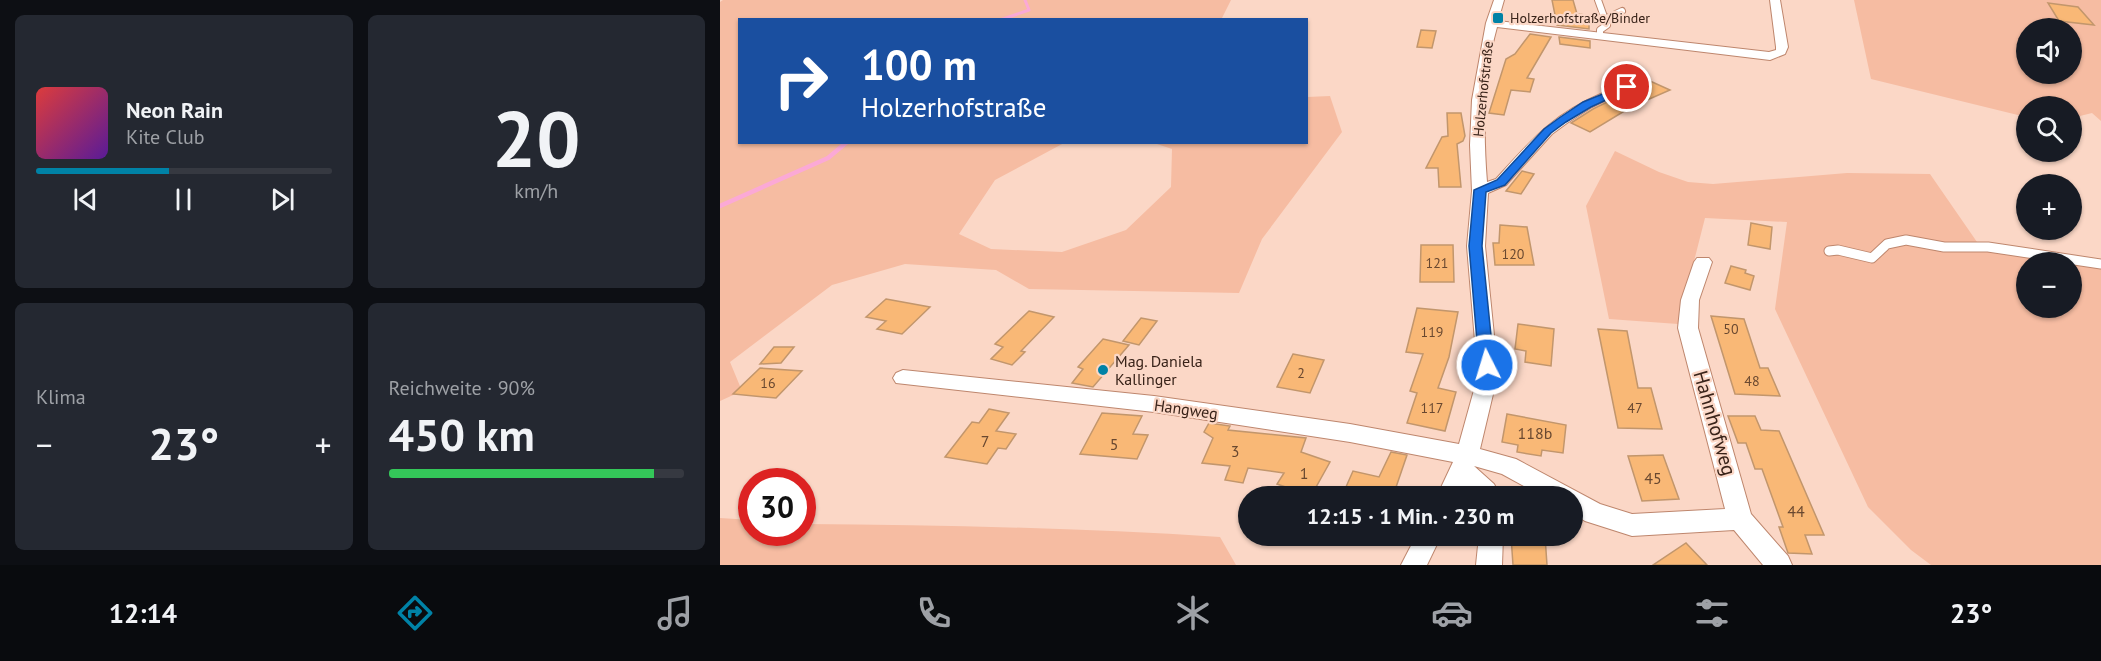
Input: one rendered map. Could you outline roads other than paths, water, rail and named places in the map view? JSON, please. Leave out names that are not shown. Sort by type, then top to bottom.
[{"type":"street","name":"Holzerhofstraße","points":[[1453,486],[1463,462],[1484,390],[1487,365],[1476,246],[1480,190],[1477,145],[1478,106],[1491,23],[1499,0]]},
{"type":"street","name":"Holzerhofstraße","points":[[1491,23],[1770,56],[1781,52],[1782,47],[1775,0]]},
{"type":"street","points":[[1480,190],[1501,182],[1547,131],[1587,104],[1627,87]]},
{"type":"street","name":"Hahnhofweg","points":[[1703,262],[1690,300],[1688,328],[1740,519],[1779,565]]},
{"type":"street","name":"Hangweg","points":[[903,378],[1165,406],[1278,421],[1463,462]]},
{"type":"street","points":[[1463,462],[1482,486]]},
{"type":"street","points":[[1463,462],[1508,466],[1545,486]]},
{"type":"street","points":[[1583,507],[1594,513],[1632,525],[1740,519]]},
{"type":"street","points":[[1414,565],[1424,546]]},
{"type":"street","points":[[1489,565],[1490,546]]},
{"type":"lane","points":[[1598,0],[1607,25],[1600,30],[1600,35]]},
{"type":"lane","points":[[1589,18],[1605,19],[1622,11]]},
{"type":"lane","points":[[1829,251],[1838,250],[1872,258],[1887,244],[1906,240],[1944,247],[1988,248],[2101,264]]},
{"type":"waterway","points":[[1006,18],[1029,10],[1025,0]]},
{"type":"waterway","points":[[720,206],[828,158],[845,144]]},
{"type":"place","name":"Holzerhofstraße/Binder","points":[[1498,18]]},
{"type":"place","name":"Mag. Daniela Kallinger","points":[[1103,370]]}]
